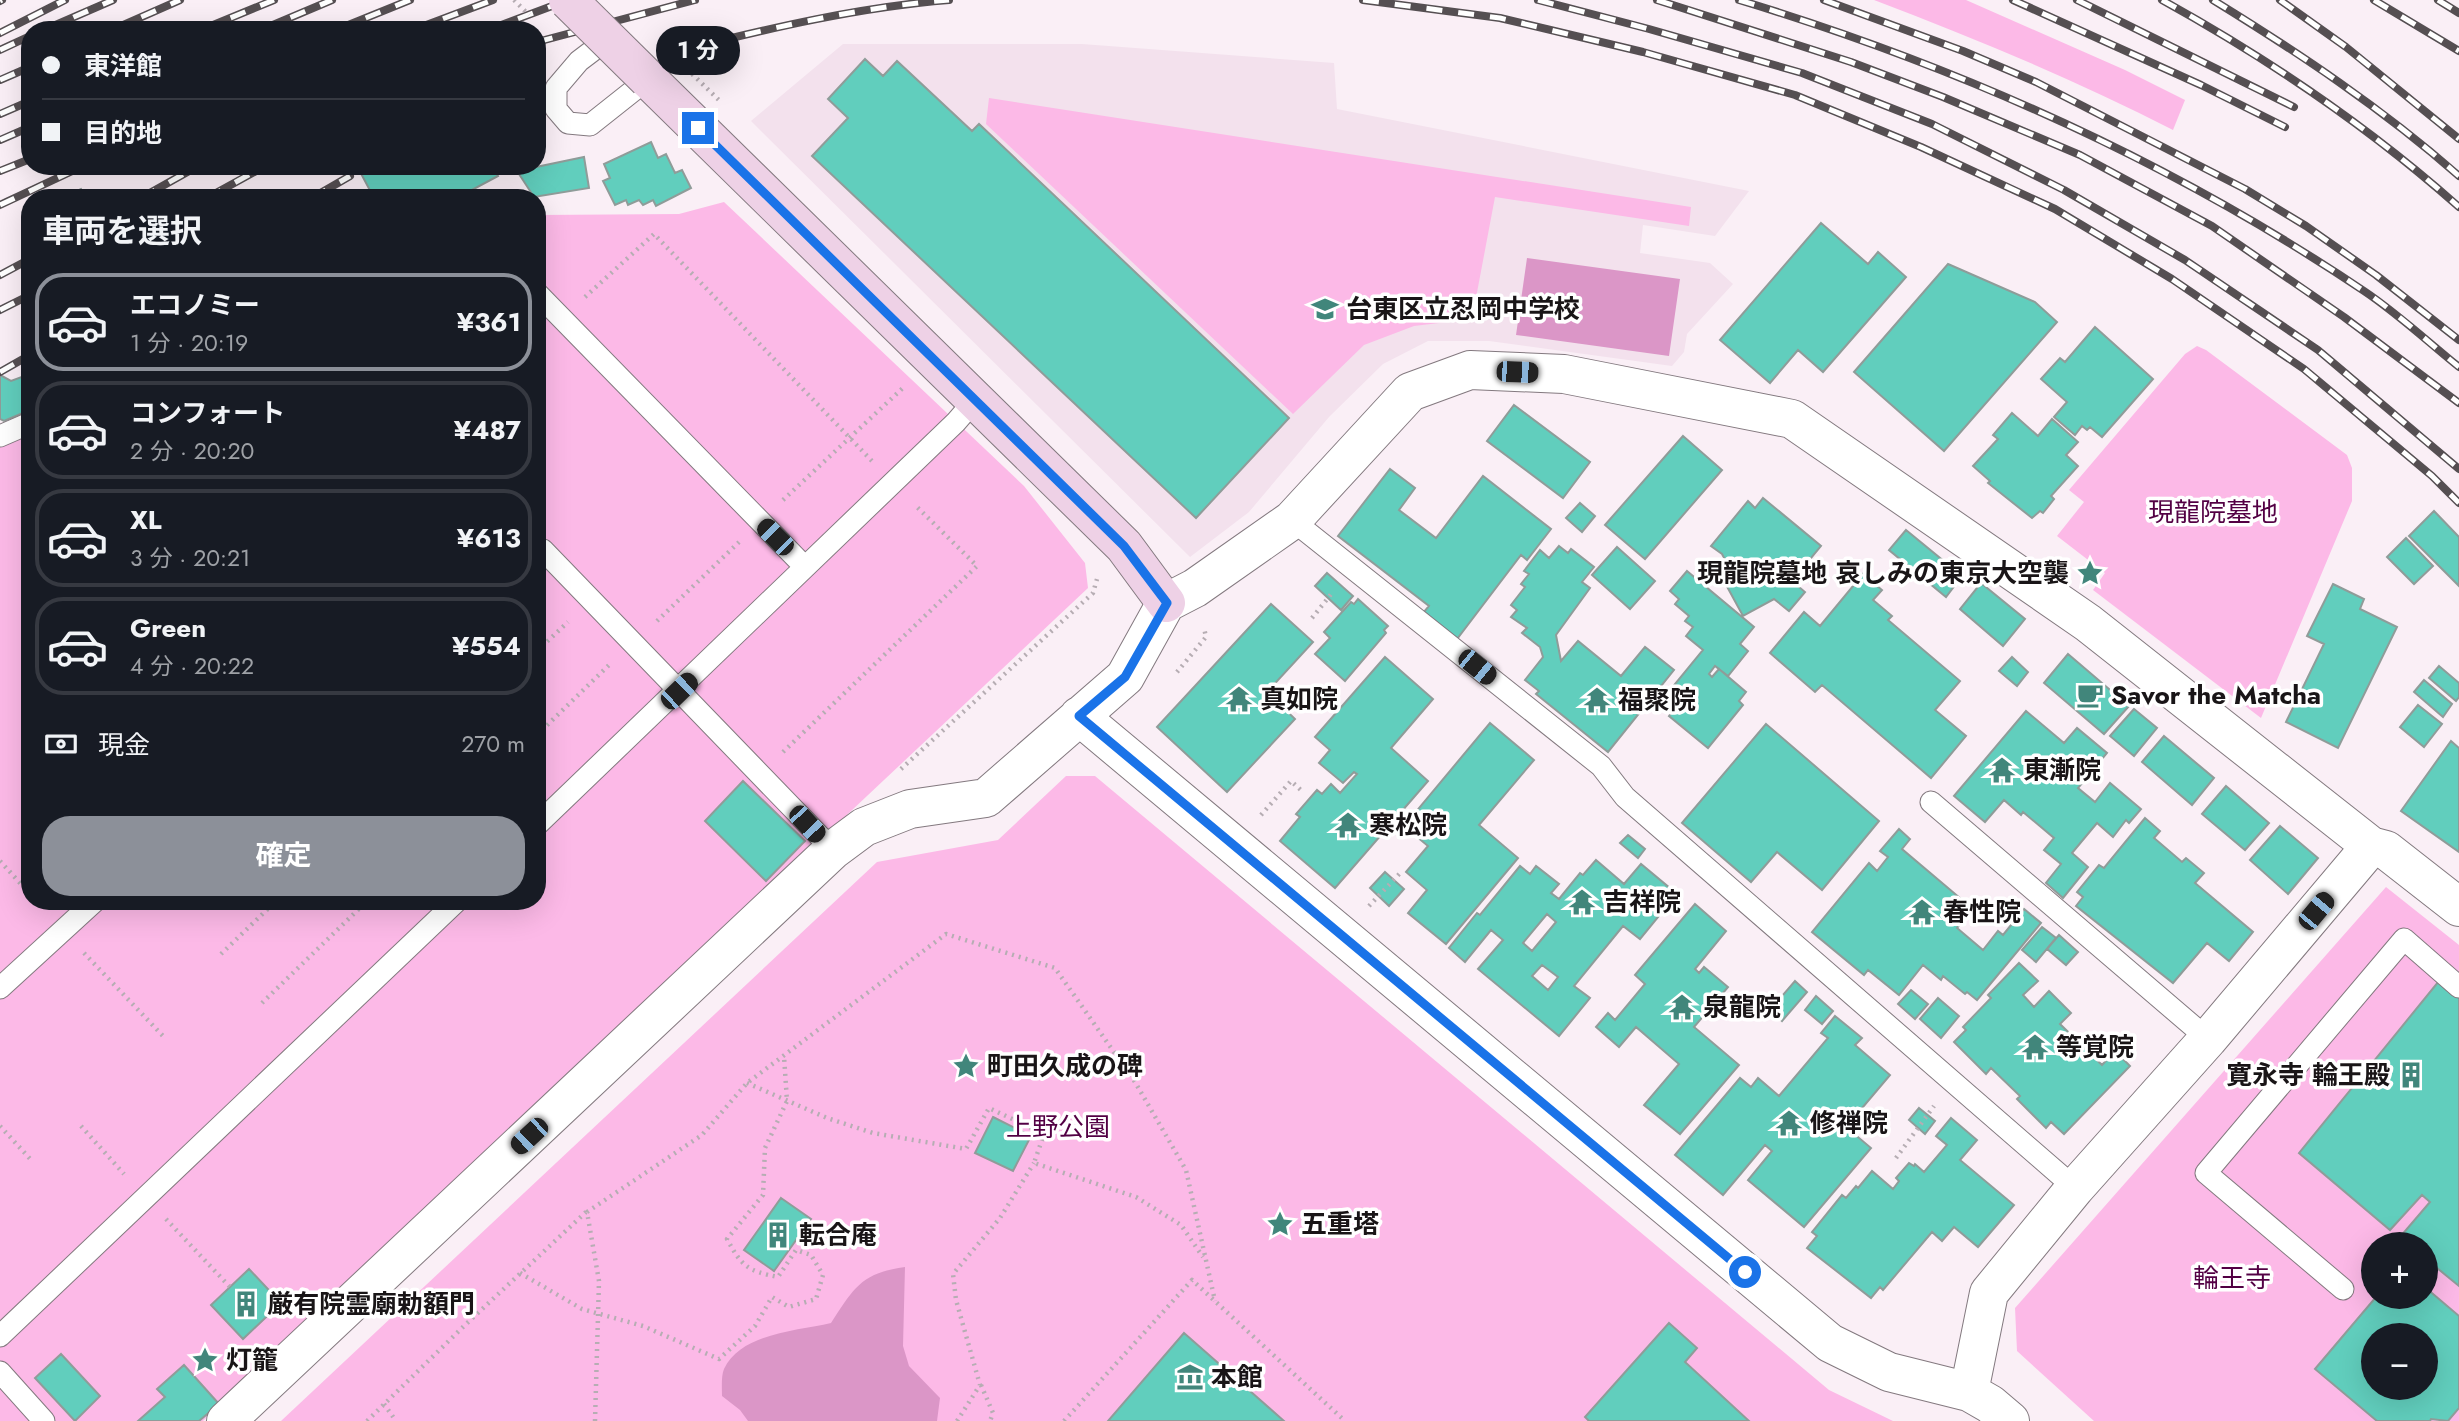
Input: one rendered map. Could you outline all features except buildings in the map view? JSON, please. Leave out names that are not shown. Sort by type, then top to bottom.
[{"type":"street","points":[[568,0],[1124,546],[1167,603]]},
{"type":"street","points":[[226,1421],[832,850],[864,827],[911,809],[986,798],[1125,677],[1167,603],[1195,588],[1292,520],[1410,391],[1470,370],[1564,374],[1792,419],[2088,623],[2371,846],[2386,850],[2459,907]]},
{"type":"street","points":[[1079,716],[1830,1343],[1889,1372],[1969,1392],[1990,1404],[2010,1421]]},
{"type":"street","points":[[1969,1392],[1989,1293],[2075,1188],[2208,1039],[2371,846]]},
{"type":"lane","points":[[608,39],[579,61],[556,88],[556,109],[568,124],[590,125],[648,79]]},
{"type":"lane","points":[[546,302],[805,567]]},
{"type":"lane","points":[[546,817],[679,691],[975,400]]},
{"type":"lane","points":[[0,436],[21,427]]},
{"type":"lane","points":[[1292,520],[1601,766],[1625,797],[2075,1188]]},
{"type":"lane","points":[[546,553],[832,850]]},
{"type":"lane","points":[[1931,802],[2208,1039]]},
{"type":"lane","points":[[0,988],[85,910]]},
{"type":"lane","points":[[0,1336],[448,910]]},
{"type":"lane","points":[[2343,1289],[2206,1173],[2404,939],[2459,987]]},
{"type":"lane","points":[[0,1372],[44,1421]]},
{"type":"path","points":[[562,318],[654,234],[976,566],[760,774]]},
{"type":"path","points":[[546,726],[905,386]]},
{"type":"path","points":[[546,642],[591,600]]},
{"type":"path","points":[[1257,819],[1291,781],[1303,792]]},
{"type":"path","points":[[0,861],[21,884]]},
{"type":"path","points":[[1373,902],[1402,871]]},
{"type":"path","points":[[221,954],[267,910]]},
{"type":"path","points":[[262,1003],[358,910]]},
{"type":"path","points":[[63,930],[163,1036]]},
{"type":"path","points":[[368,1421],[520,1273],[587,1212],[702,1135],[747,1083],[946,934],[1055,968],[1135,1082],[1186,1170],[1215,1301]]},
{"type":"path","points":[[520,1273],[582,1310],[643,1326],[719,1359],[755,1326],[772,1297],[789,1307],[816,1299],[823,1275],[811,1255],[796,1250],[778,1277],[753,1272],[735,1255],[727,1240],[763,1195],[765,1148],[787,1101],[784,1056]]},
{"type":"path","points":[[747,1083],[827,1118],[873,1133],[966,1149],[989,1108],[1044,1134],[1034,1163],[1000,1219],[953,1274],[956,1300],[980,1385],[993,1413],[990,1421]]},
{"type":"path","points":[[1896,1158],[1941,1096]]},
{"type":"path","points":[[0,1126],[33,1162]]},
{"type":"path","points":[[1034,1163],[1136,1197],[1181,1225],[1206,1261]]},
{"type":"path","points":[[587,1212],[599,1281],[594,1421]]},
{"type":"path","points":[[1064,1421],[1192,1280],[1345,1421]]},
{"type":"path","points":[[957,1421],[980,1385]]},
{"type":"path","points":[[384,1404],[396,1421]]},
{"type":"shaded area","name":"台東区立忍岡中学校","points":[[843,44],[1082,44],[1334,63],[1337,109],[1749,191],[1715,236],[1643,225],[1640,253],[1710,263],[1733,284],[1687,334],[1684,352],[1672,366],[1489,341],[1428,341],[1383,364],[1329,417],[1249,512],[1190,557],[751,121]]},
{"type":"shaded area","points":[[1527,258],[1680,279],[1669,356],[1516,335]]},
{"type":"shaded area","points":[[905,1267],[903,1346],[909,1366],[940,1398],[937,1421],[748,1421],[740,1410],[722,1396],[724,1369],[732,1357],[743,1348],[771,1336],[831,1323],[860,1284],[878,1273]]},
{"type":"green space","points":[[1874,0],[1966,0],[2125,70],[2185,100],[2173,130],[2025,61]]},
{"type":"green space","points":[[989,98],[1691,207],[1689,226],[1495,197],[1472,319],[1414,326],[1364,345],[1293,414],[986,124]]},
{"type":"green space","points":[[724,202],[1024,486],[1085,563],[1088,588],[203,1421],[0,1421],[0,425],[21,417],[21,910],[546,910],[546,215],[679,214]]},
{"type":"green space","name":"現龍院墓地","points":[[2197,346],[2347,455],[2352,468],[2352,501],[2261,718],[2093,590],[2105,573],[2057,536],[2084,502],[2069,490],[2185,354]]},
{"type":"green space","name":"上野公園","points":[[1066,776],[1095,776],[1829,1390],[1893,1421],[281,1421],[877,862],[998,840]]},
{"type":"green space","name":"輪王寺","points":[[2386,887],[2459,945],[2459,1421],[2094,1421],[2017,1351],[2015,1308]]},
{"type":"railway","points":[[24,21],[65,0]]},
{"type":"railway","points":[[65,21],[113,0]]},
{"type":"railway","points":[[132,21],[180,0]]},
{"type":"railway","points":[[223,21],[274,0]]},
{"type":"railway","points":[[282,21],[332,0]]},
{"type":"railway","points":[[358,21],[410,0]]},
{"type":"railway","points":[[437,21],[493,0]]},
{"type":"railway","points":[[512,21],[568,0]]},
{"type":"railway","points":[[546,40],[695,0]]},
{"type":"railway","points":[[683,50],[815,19],[949,0]]},
{"type":"railway","points":[[1363,0],[1500,18],[1643,52],[1795,95],[1921,147],[2055,209],[2172,279],[2304,369],[2432,476],[2459,503]]},
{"type":"railway","points":[[1538,0],[1802,73],[1932,124],[2064,190],[2185,260],[2318,350],[2459,469]]},
{"type":"railway","points":[[1657,0],[1851,62],[1943,97],[2080,155],[2212,226],[2344,317],[2459,403]]},
{"type":"railway","points":[[1739,0],[1903,56],[2062,122],[2140,160],[2291,244],[2364,291],[2459,367]]},
{"type":"railway","points":[[1824,0],[1963,51],[2036,82],[2245,189],[2306,226],[2376,275],[2459,340]]},
{"type":"railway","points":[[2013,0],[2201,85],[2285,127]]},
{"type":"railway","points":[[2077,0],[2294,107]]},
{"type":"railway","points":[[2162,0],[2316,95],[2389,149],[2459,207]]},
{"type":"railway","points":[[2213,0],[2340,83],[2401,128],[2459,176]]},
{"type":"railway","points":[[2280,0],[2346,47],[2459,139]]},
{"type":"railway","points":[[2374,0],[2459,51]]},
{"type":"railway","points":[[2438,0],[2459,13]]},
{"type":"railway","points":[[0,33],[21,22]]},
{"type":"railway","points":[[0,50],[21,40]]},
{"type":"railway","points":[[0,80],[21,71]]},
{"type":"railway","points":[[0,114],[21,105]]},
{"type":"railway","points":[[0,140],[21,131]]},
{"type":"railway","points":[[0,171],[21,163]]},
{"type":"railway","points":[[34,189],[64,175]]},
{"type":"railway","points":[[157,189],[182,175]]},
{"type":"railway","points":[[223,189],[249,175]]},
{"type":"railway","points":[[328,189],[350,176]]},
{"type":"railway","points":[[0,205],[21,195]]},
{"type":"railway","points":[[0,275],[21,264]]},
{"type":"railway","points":[[0,310],[21,300]]},
{"type":"railway","points":[[0,372],[21,360]]},
{"type":"place","name":"台東区立忍岡中学校","points":[[1325,309]]},
{"type":"place","name":"現龍院墓地 哀しみの東京大空襲","points":[[2090,573]]},
{"type":"place","name":"Savor the Matcha","points":[[2090,695]]},
{"type":"place","name":"真如院","points":[[1239,699]]},
{"type":"place","name":"福聚院","points":[[1597,700]]},
{"type":"place","name":"東漸院","points":[[2002,770]]},
{"type":"place","name":"寒松院","points":[[1348,825]]},
{"type":"place","name":"吉祥院","points":[[1582,902]]},
{"type":"place","name":"春性院","points":[[1922,912]]},
{"type":"place","name":"泉龍院","points":[[1682,1007]]},
{"type":"place","name":"等覚院","points":[[2035,1047]]},
{"type":"place","name":"町田久成の碑","points":[[966,1066]]},
{"type":"place","name":"寛永寺 輪王殿","points":[[2411,1075]]},
{"type":"place","name":"修禅院","points":[[1789,1123]]},
{"type":"place","name":"五重塔","points":[[1280,1224]]},
{"type":"place","name":"転合庵","points":[[778,1235]]},
{"type":"place","name":"厳有院霊廟勅額門","points":[[246,1304]]},
{"type":"place","name":"灯籠","points":[[205,1360]]},
{"type":"place","name":"本館","points":[[1190,1377]]},
{"type":"route","points":[[698,128],[1124,546],[1167,603],[1125,677],[1079,716],[1745,1272]]}]
